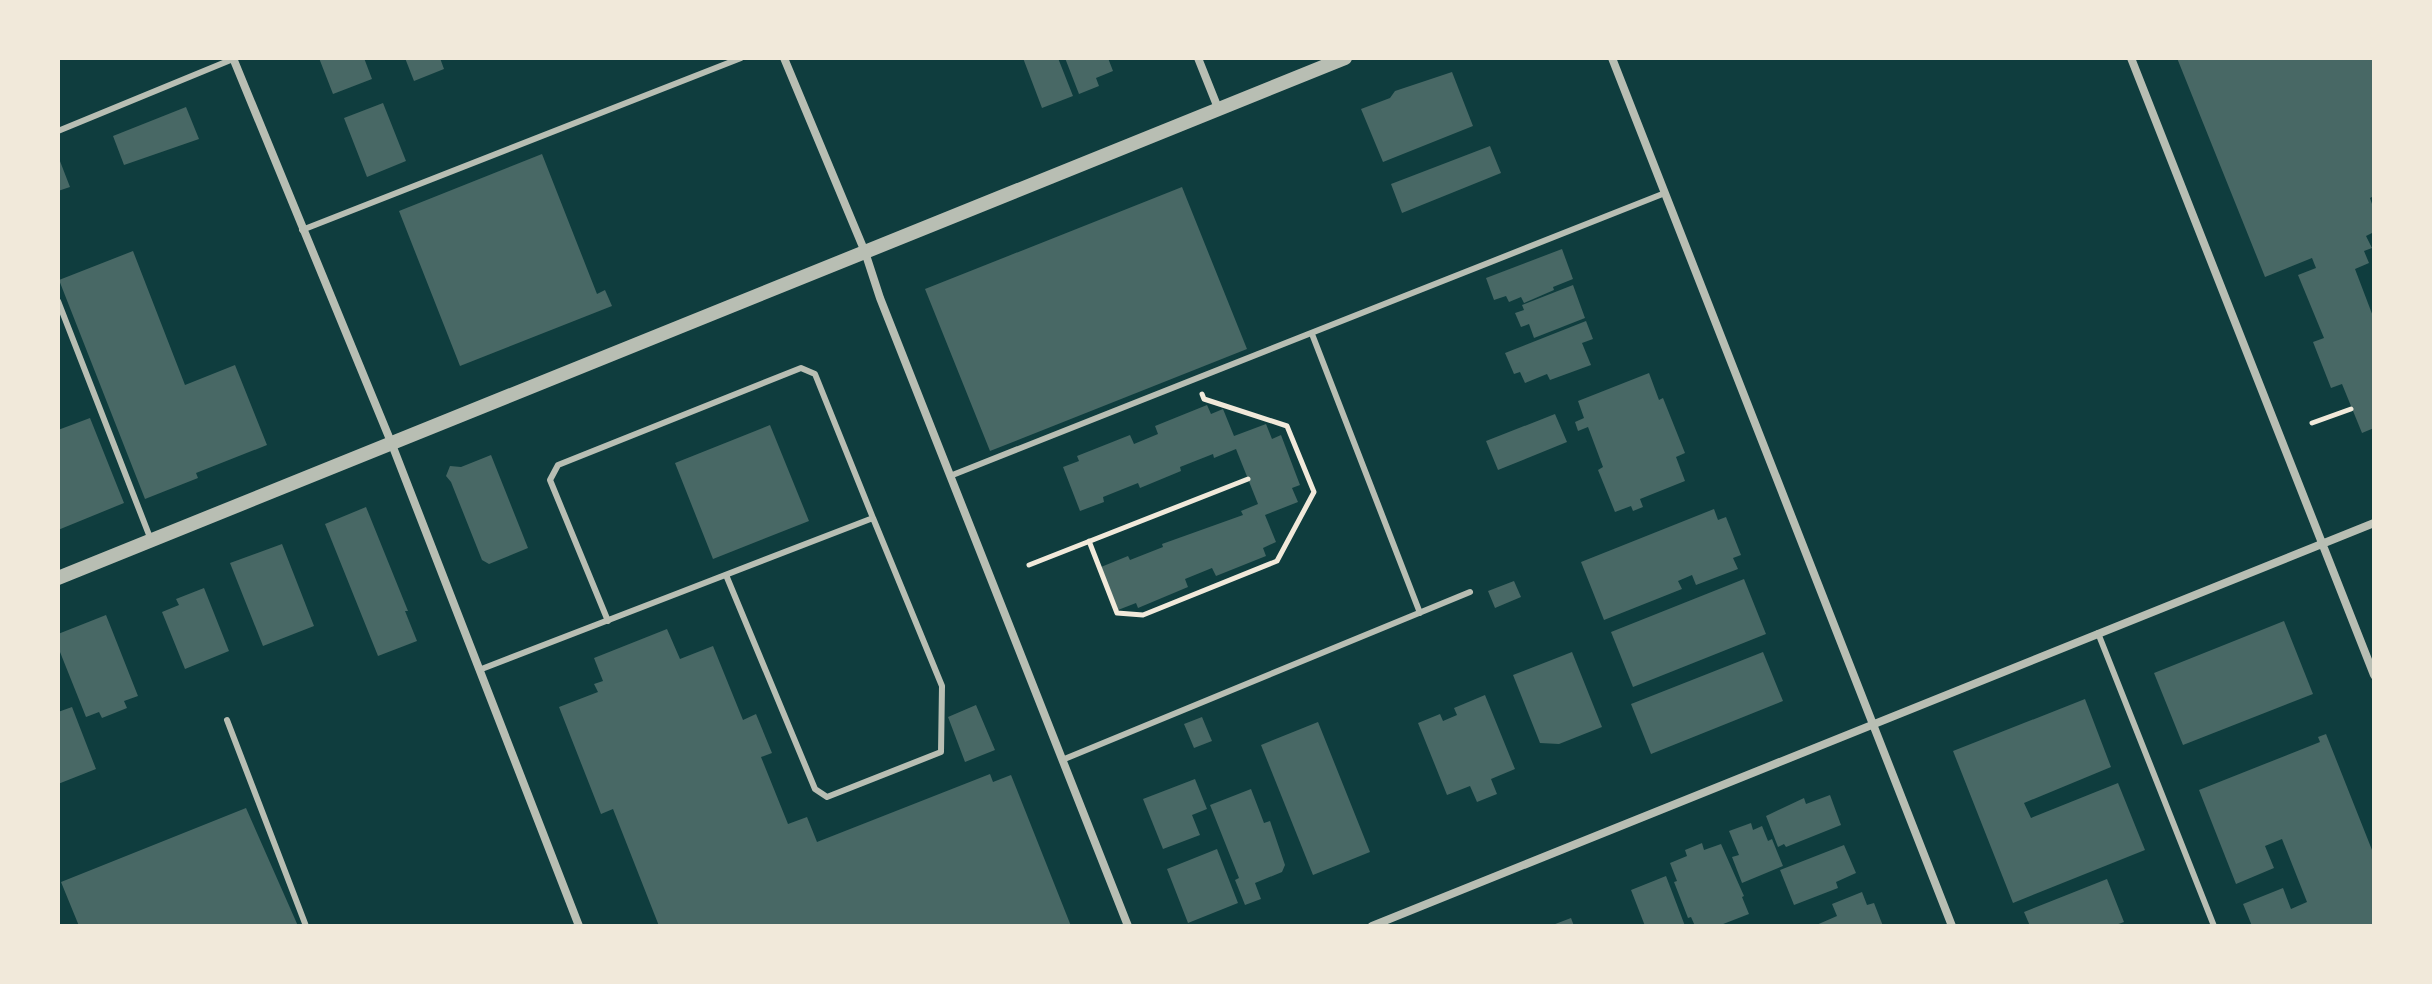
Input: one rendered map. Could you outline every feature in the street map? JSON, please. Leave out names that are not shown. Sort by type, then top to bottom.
[{"type":"street","points":[[233,58],[391,442],[579,926]]},
{"type":"street","points":[[784,58],[865,252],[880,298],[1128,926]]},
{"type":"street","points":[[1198,58],[1218,108]]},
{"type":"street","points":[[58,578],[1345,58]]},
{"type":"street","points":[[1612,58],[1952,926]]},
{"type":"street","points":[[2131,58],[2374,675]]},
{"type":"street","points":[[1372,926],[2374,523]]},
{"type":"lane","points":[[58,131],[233,58]]},
{"type":"lane","points":[[302,230],[741,58]]},
{"type":"lane","points":[[950,476],[1665,193]]},
{"type":"lane","points":[[58,301],[151,540]]},
{"type":"lane","points":[[1312,334],[1420,613]]},
{"type":"lane","points":[[608,621],[550,480],[558,465],[801,368],[815,374],[942,686],[941,752],[827,797],[815,789],[726,575]]},
{"type":"lane","points":[[479,670],[873,518]]},
{"type":"lane","points":[[1062,760],[1470,592]]},
{"type":"lane","points":[[2098,633],[2214,926]]},
{"type":"lane","points":[[227,720],[306,926]]},
{"type":"path","points":[[1089,541],[1117,613],[1143,615],[1277,561],[1314,492],[1287,426],[1204,399],[1197,379]]},
{"type":"path","points":[[2312,423],[2351,409]]},
{"type":"path","points":[[1029,565],[1248,479]]},
{"type":"building","points":[[319,58],[364,58],[372,79],[333,94]]},
{"type":"building","points":[[405,58],[440,58],[444,69],[414,81]]},
{"type":"building","points":[[1023,58],[1058,58],[1073,96],[1042,108]]},
{"type":"building","points":[[1065,58],[1108,58],[1113,71],[1096,78],[1099,86],[1079,94]]},
{"type":"building","points":[[2177,58],[2374,58],[2374,196],[2370,198],[2374,210],[2374,232],[2366,236],[2372,248],[2364,251],[2369,263],[2355,269],[2374,319],[2374,428],[2362,433],[2342,384],[2331,388],[2313,342],[2324,338],[2298,275],[2316,268],[2312,258],[2265,277]]},
{"type":"building","points":[[1452,72],[1473,126],[1383,162],[1361,109],[1390,98],[1395,91]]},
{"type":"building","points":[[383,103],[406,161],[367,177],[344,118]]},
{"type":"building","points":[[186,107],[199,139],[124,165],[113,136]]},
{"type":"building","points":[[1490,146],[1501,173],[1402,213],[1391,184]]},
{"type":"building","points":[[542,154],[597,294],[605,290],[612,306],[460,366],[399,211]]},
{"type":"building","points":[[58,156],[70,187],[58,191]]},
{"type":"building","points":[[1182,187],[1247,349],[990,451],[925,289]]},
{"type":"building","points":[[1562,249],[1573,279],[1524,303],[1521,297],[1509,302],[1506,296],[1494,300],[1486,278]]},
{"type":"building","points":[[133,251],[185,385],[235,365],[267,445],[196,473],[198,478],[145,499],[59,280]]},
{"type":"building","points":[[1573,285],[1585,318],[1534,338],[1529,324],[1521,327],[1515,313],[1524,310],[1522,305]]},
{"type":"building","points":[[1586,321],[1593,339],[1582,343],[1591,365],[1550,380],[1547,374],[1525,383],[1520,372],[1514,374],[1505,353]]},
{"type":"building","points":[[1649,373],[1659,400],[1663,398],[1685,453],[1676,457],[1685,481],[1640,499],[1643,507],[1633,511],[1631,506],[1615,512],[1598,470],[1603,467],[1588,427],[1578,431],[1575,422],[1584,418],[1578,401]]},
{"type":"building","points":[[1207,405],[1211,414],[1223,409],[1234,436],[1266,424],[1272,439],[1281,435],[1300,485],[1292,488],[1298,502],[1265,515],[1276,542],[1263,548],[1266,556],[1216,576],[1212,568],[1185,579],[1188,587],[1138,608],[1136,603],[1118,610],[1101,567],[1128,556],[1130,560],[1163,547],[1162,544],[1243,515],[1241,511],[1258,504],[1236,449],[1180,467],[1181,471],[1140,488],[1138,483],[1103,497],[1104,502],[1080,511],[1063,467],[1079,461],[1077,456],[1130,435],[1134,444],[1158,434],[1155,426]]},
{"type":"building","points":[[1555,414],[1567,442],[1498,470],[1486,441]]},
{"type":"building","points":[[90,418],[124,503],[58,530],[58,430]]},
{"type":"building","points":[[770,425],[809,521],[713,559],[675,463]]},
{"type":"building","points":[[491,455],[528,548],[489,564],[482,560],[446,476],[450,466],[461,467]]},
{"type":"building","points":[[366,507],[417,641],[378,656],[325,524]]},
{"type":"building","points":[[1714,509],[1718,520],[1726,517],[1741,555],[1733,558],[1738,569],[1696,585],[1692,575],[1678,581],[1682,589],[1604,620],[1581,562]]},
{"type":"building","points":[[282,544],[314,626],[263,646],[230,563]]},
{"type":"building","points":[[1744,579],[1766,634],[1633,687],[1611,632]]},
{"type":"building","points":[[1514,581],[1521,597],[1495,608],[1488,591]]},
{"type":"building","points":[[204,588],[229,651],[185,669],[162,612],[179,605],[176,599]]},
{"type":"building","points":[[106,615],[138,696],[124,701],[127,708],[102,718],[99,712],[86,717],[58,647],[58,634]]},
{"type":"building","points":[[2284,621],[2313,694],[2183,745],[2154,673]]},
{"type":"building","points":[[667,629],[680,659],[713,646],[743,720],[756,714],[772,753],[761,757],[788,824],[807,817],[817,842],[990,774],[993,782],[1011,775],[1071,926],[659,926],[613,809],[601,814],[559,707],[598,692],[594,684],[603,681],[594,658]]},
{"type":"building","points":[[1572,652],[1602,727],[1559,744],[1540,743],[1513,675]]},
{"type":"building","points":[[1763,652],[1783,701],[1651,754],[1631,704]]},
{"type":"building","points":[[1485,695],[1515,769],[1491,779],[1497,794],[1477,802],[1470,786],[1447,795],[1418,723],[1440,714],[1443,721],[1457,715],[1454,708]]},
{"type":"building","points":[[2085,699],[2111,767],[2024,803],[2031,818],[2118,783],[2145,850],[2013,903],[1953,751]]},
{"type":"building","points":[[976,705],[995,750],[965,762],[948,717]]},
{"type":"building","points":[[72,707],[96,769],[58,784],[58,712]]},
{"type":"building","points":[[1202,717],[1212,741],[1194,748],[1184,724]]},
{"type":"building","points":[[1318,722],[1370,852],[1313,875],[1261,745]]},
{"type":"building","points":[[2326,734],[2374,855],[2374,926],[2252,926],[2243,904],[2283,888],[2291,909],[2307,902],[2282,839],[2265,846],[2274,868],[2236,884],[2199,790],[2320,742],[2318,737]]},
{"type":"building","points":[[1195,779],[1207,809],[1192,815],[1200,835],[1163,849],[1143,799]]},
{"type":"building","points":[[1251,789],[1264,823],[1270,821],[1285,865],[1282,872],[1255,883],[1261,899],[1245,905],[1235,880],[1239,878],[1210,805]]},
{"type":"building","points":[[1830,795],[1841,825],[1786,847],[1784,844],[1778,847],[1766,816],[1804,798],[1806,804]]},
{"type":"building","points":[[246,808],[298,926],[79,926],[61,882]]},
{"type":"building","points":[[1751,823],[1753,830],[1762,826],[1768,841],[1772,839],[1783,866],[1742,883],[1732,857],[1739,855],[1729,831]]},
{"type":"building","points":[[1702,843],[1704,850],[1721,844],[1749,914],[1718,926],[1695,926],[1691,917],[1688,918],[1670,863],[1687,856],[1685,850]]},
{"type":"building","points":[[1844,845],[1856,873],[1836,882],[1838,888],[1794,905],[1780,870]]},
{"type":"building","points":[[1217,849],[1238,903],[1188,923],[1167,869]]},
{"type":"building","points":[[1666,876],[1685,926],[1645,926],[1631,890]]},
{"type":"building","points":[[2107,879],[2124,922],[2113,926],[2030,926],[2024,912]]},
{"type":"building","points":[[1862,892],[1867,905],[1874,903],[1883,926],[1814,926],[1837,916],[1832,904]]},
{"type":"building","points":[[1571,918],[1574,926],[1550,926]]}]
